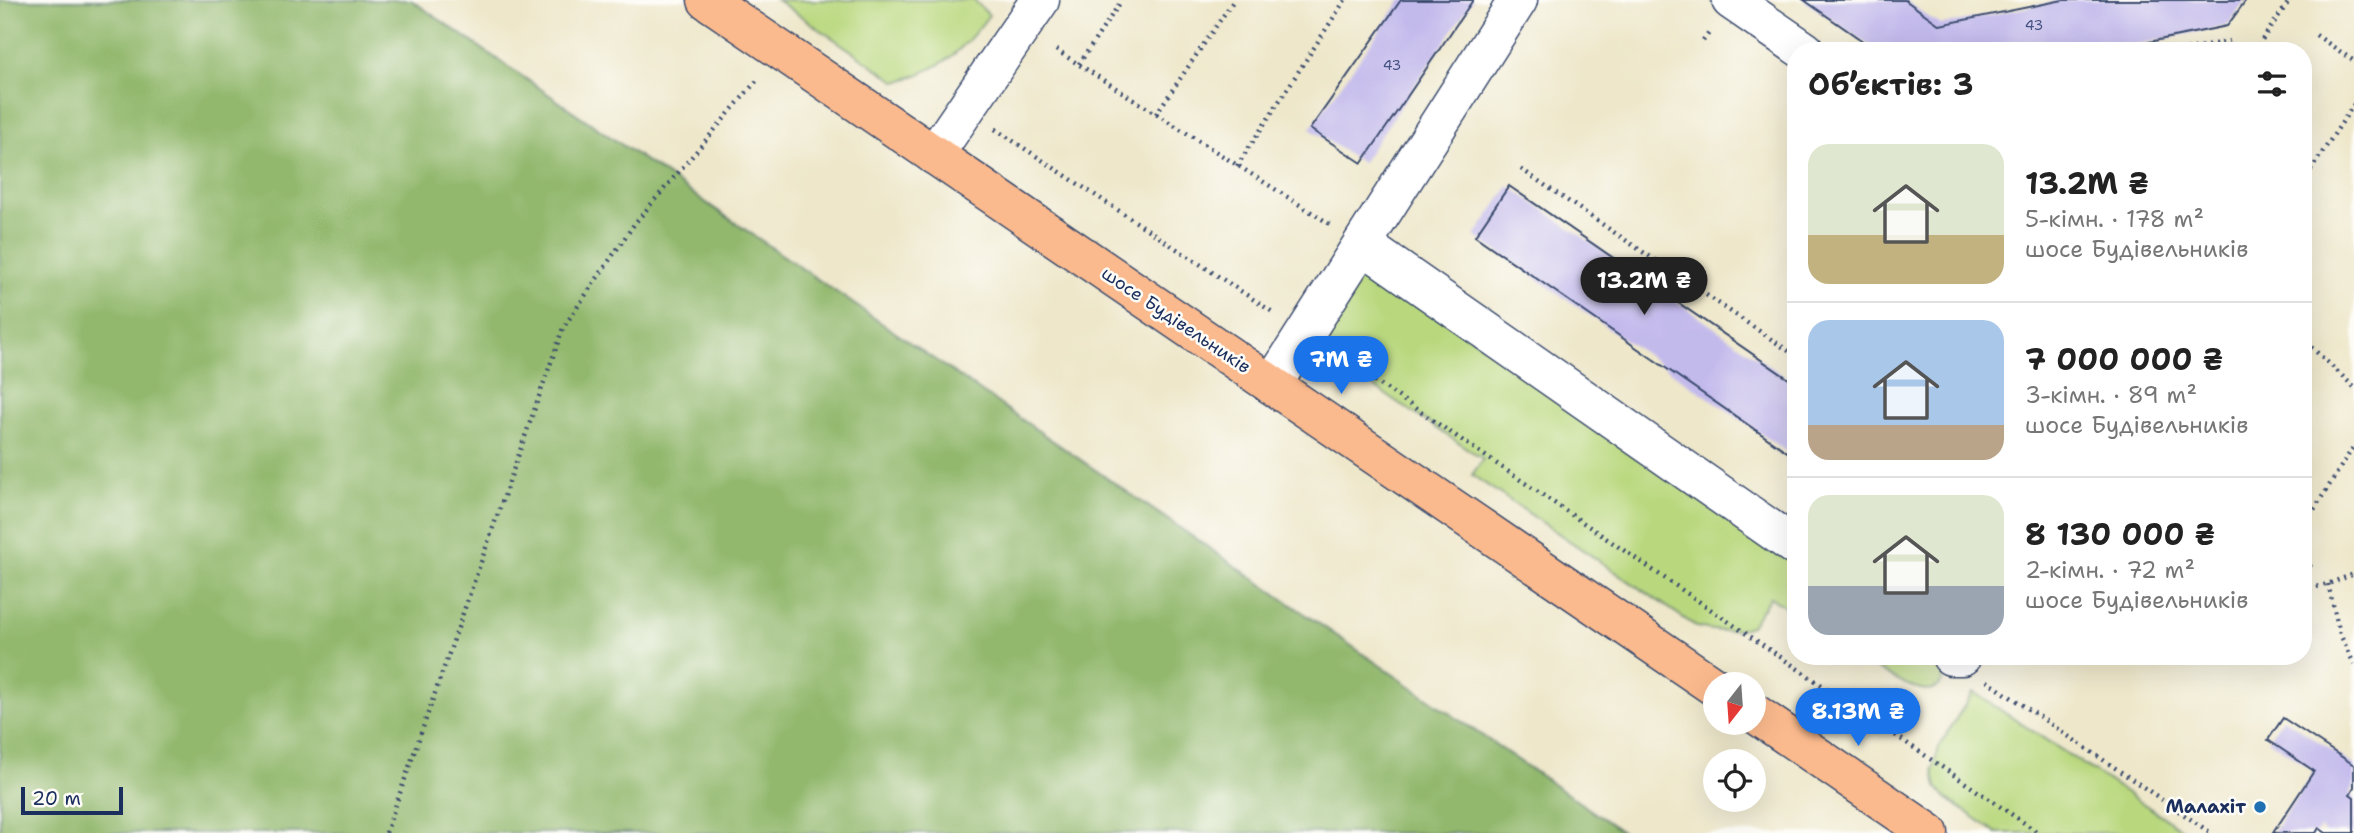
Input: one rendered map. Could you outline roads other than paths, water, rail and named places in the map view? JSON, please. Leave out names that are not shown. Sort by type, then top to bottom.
[{"type":"main road","name":"шосе Будівельників","points":[[706,0],[1703,679]]},
{"type":"main road","points":[[1766,721],[1930,833]]},
{"type":"street","points":[[934,155],[1040,0]]},
{"type":"street","points":[[1272,386],[1518,0]]},
{"type":"street","points":[[1731,0],[1792,42]]},
{"type":"street","points":[[1363,245],[1787,541]]},
{"type":"place","name":"Малахіт","points":[[2260,807]]}]
